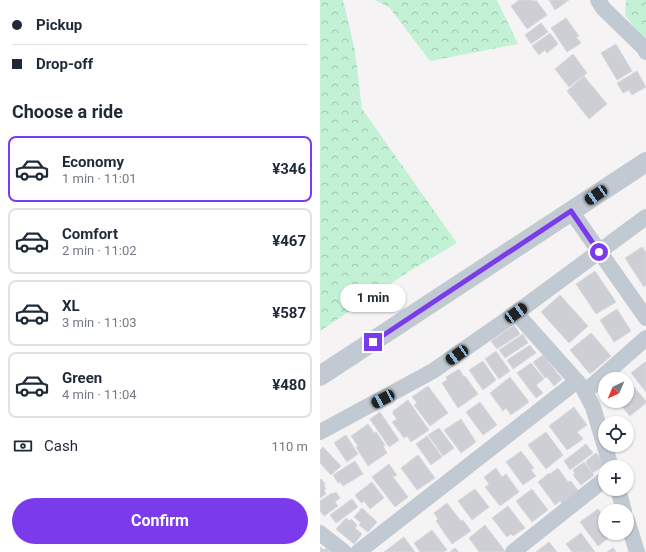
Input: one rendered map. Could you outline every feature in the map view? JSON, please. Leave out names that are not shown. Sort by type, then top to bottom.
[{"type":"street","points":[[598,0],[603,8],[644,48],[646,52]]},
{"type":"street","points":[[320,376],[646,162]]},
{"type":"street","points":[[571,211],[646,318]]},
{"type":"street","points":[[320,432],[433,371],[516,313],[646,217]]},
{"type":"street","points":[[516,313],[581,386],[593,407],[609,460]]},
{"type":"street","points":[[358,552],[646,338]]},
{"type":"street","points":[[513,552],[598,485]]},
{"type":"street","points":[[320,533],[344,552]]},
{"type":"street","points":[[633,540],[637,552]]},
{"type":"green space","points":[[320,0],[343,0],[355,51],[362,109],[457,243],[408,272],[320,331]]},
{"type":"green space","points":[[375,0],[497,0],[518,44],[430,61],[389,7]]},
{"type":"green space","points":[[626,0],[646,0],[646,42],[625,15]]},
{"type":"building","points":[[519,0],[533,0],[534,2],[536,0],[547,15],[527,29],[511,6]]},
{"type":"building","points":[[549,0],[569,0],[555,10]]},
{"type":"building","points":[[566,18],[579,36],[576,37],[581,43],[567,52],[551,28]]},
{"type":"building","points":[[541,23],[548,32],[531,44],[525,35]]},
{"type":"building","points":[[550,33],[558,44],[547,53],[545,50],[539,55],[532,46]]},
{"type":"building","points":[[616,44],[632,71],[617,80],[601,53]]},
{"type":"building","points":[[573,54],[587,73],[569,87],[555,69]]},
{"type":"building","points":[[637,71],[646,87],[632,95],[629,90],[623,93],[617,83]]},
{"type":"building","points":[[584,76],[607,104],[589,119],[567,91]]},
{"type":"building","points":[[642,247],[646,252],[646,285],[644,287],[625,258]]},
{"type":"building","points":[[595,271],[616,302],[596,314],[576,284]]},
{"type":"building","points":[[560,295],[588,326],[569,343],[541,312]]},
{"type":"building","points":[[617,309],[631,331],[614,342],[600,320]]},
{"type":"building","points":[[514,325],[520,334],[497,349],[491,341]]},
{"type":"building","points":[[591,333],[611,356],[590,374],[570,350]]},
{"type":"building","points":[[523,334],[528,343],[505,358],[499,350]]},
{"type":"building","points":[[530,345],[536,353],[513,369],[507,360]]},
{"type":"building","points":[[496,351],[510,371],[499,379],[485,359]]},
{"type":"building","points":[[543,355],[562,379],[554,386],[547,377],[545,378],[533,362]]},
{"type":"building","points":[[483,361],[496,380],[483,390],[469,370]]},
{"type":"building","points":[[645,362],[646,363],[646,392],[634,377],[634,372],[632,372]]},
{"type":"building","points":[[531,363],[544,379],[536,385],[543,393],[536,398],[517,373]]},
{"type":"building","points":[[459,369],[478,394],[458,408],[442,383],[447,380],[446,377]]},
{"type":"building","points":[[510,377],[529,402],[511,415],[506,408],[503,411],[490,393]]},
{"type":"building","points":[[428,386],[448,413],[430,426],[414,405],[417,403],[412,397]]},
{"type":"building","points":[[634,387],[646,401],[646,403],[630,416],[623,408],[634,408]]},
{"type":"building","points":[[408,400],[429,430],[411,442],[407,436],[404,438],[392,422],[397,419],[393,414],[393,411]]},
{"type":"building","points":[[480,402],[497,425],[483,435],[466,412]]},
{"type":"building","points":[[574,407],[587,425],[577,432],[583,439],[567,450],[549,426]]},
{"type":"building","points":[[380,412],[399,440],[389,447],[370,419]]},
{"type":"building","points":[[461,419],[476,442],[461,453],[444,430]]},
{"type":"building","points":[[368,424],[385,445],[383,446],[387,453],[368,466],[351,436]]},
{"type":"building","points":[[439,428],[454,448],[443,456],[428,435]]},
{"type":"building","points":[[546,432],[563,455],[546,469],[528,445]]},
{"type":"building","points":[[346,435],[358,454],[347,462],[334,443]]},
{"type":"building","points":[[427,436],[442,457],[431,465],[416,444]]},
{"type":"building","points":[[586,444],[593,453],[570,470],[564,461]]},
{"type":"building","points":[[323,447],[341,466],[331,475],[320,463],[320,450]]},
{"type":"building","points":[[521,451],[534,468],[531,470],[536,476],[523,485],[506,462]]},
{"type":"building","points":[[596,453],[602,460],[598,460],[598,469],[593,473],[586,461]]},
{"type":"building","points":[[418,455],[435,478],[417,490],[401,468]]},
{"type":"building","points":[[355,461],[363,474],[343,486],[340,482],[338,483],[333,475]]},
{"type":"building","points":[[584,462],[594,475],[581,485],[573,475],[575,473],[573,470]]},
{"type":"building","points":[[389,464],[397,475],[393,477],[408,497],[395,507],[372,477]]},
{"type":"building","points":[[496,468],[502,477],[506,474],[519,492],[500,506],[485,487],[489,484],[484,477]]},
{"type":"building","points":[[558,468],[568,482],[571,481],[579,492],[562,504],[560,501],[555,505],[538,482]]},
{"type":"building","points":[[321,479],[325,484],[324,486],[326,489],[324,490],[326,494],[320,498],[320,480]]},
{"type":"building","points":[[372,482],[384,498],[370,509],[364,501],[361,503],[355,495]]},
{"type":"building","points":[[475,489],[489,507],[472,520],[458,501]]},
{"type":"building","points":[[532,489],[548,510],[532,522],[516,501]]},
{"type":"building","points":[[336,492],[340,498],[335,502],[338,506],[324,516],[320,511],[320,501]]},
{"type":"building","points":[[352,499],[358,507],[336,523],[330,515]]},
{"type":"building","points":[[447,503],[471,531],[452,544],[436,521],[438,519],[434,513]]},
{"type":"building","points":[[508,506],[525,528],[513,536],[511,534],[507,537],[492,518]]},
{"type":"building","points":[[362,508],[377,522],[368,532],[359,525],[361,523],[354,517]]},
{"type":"building","points":[[598,509],[598,540],[606,540],[598,546],[580,522]]},
{"type":"building","points":[[346,518],[350,521],[351,519],[357,525],[355,528],[362,534],[354,544],[336,529]]},
{"type":"building","points":[[485,525],[505,551],[479,552],[469,538]]},
{"type":"building","points":[[432,530],[447,550],[444,552],[420,552],[414,543]]},
{"type":"building","points":[[581,533],[595,552],[572,552],[566,544]]},
{"type":"building","points":[[404,537],[415,552],[384,552]]},
{"type":"building","points":[[549,542],[557,552],[536,552]]},
{"type":"building","points":[[320,547],[324,550],[326,548],[330,552],[320,552]]},
{"type":"building","points":[[455,548],[459,552],[450,552]]},
{"type":"building","points":[[613,548],[616,552],[607,552]]},
{"type":"route","points":[[373,342],[571,211],[599,252]]}]
